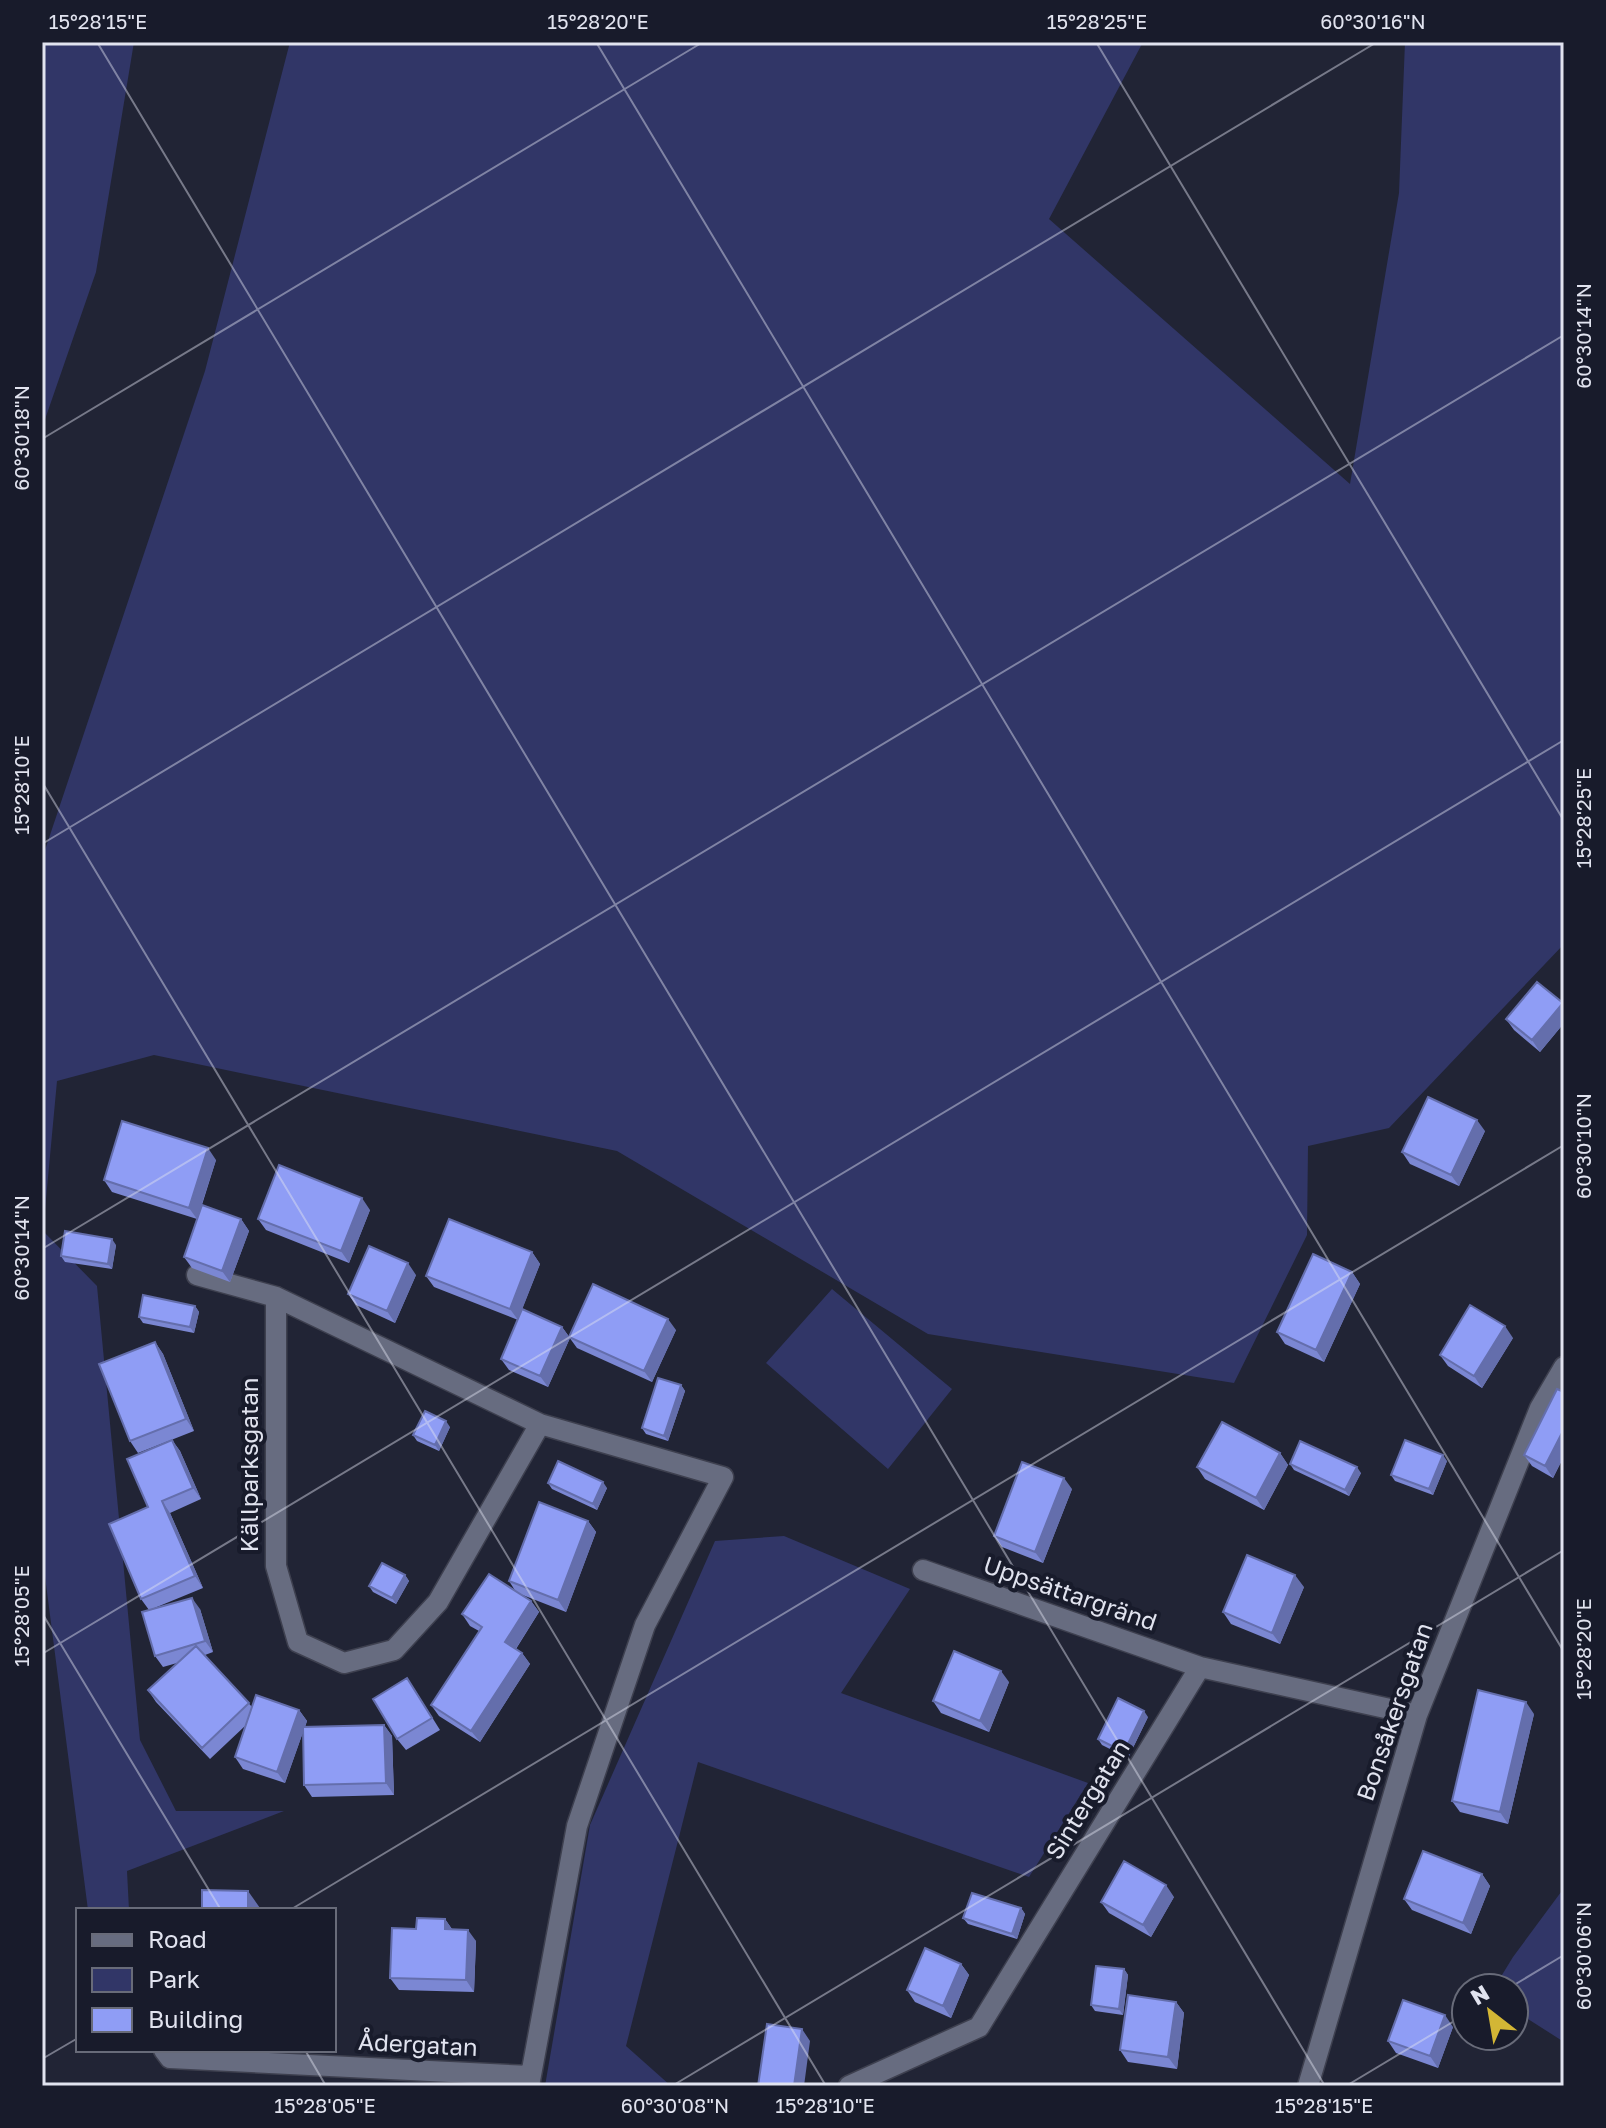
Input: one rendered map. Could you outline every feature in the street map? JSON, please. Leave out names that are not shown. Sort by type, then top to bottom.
[{"type":"street","points":[[197,1275],[276,1297],[540,1424],[723,1477],[645,1625],[577,1826],[530,2081]]},
{"type":"street","name":"Källparksgatan","points":[[276,1297],[276,1566],[298,1642],[344,1663],[394,1650],[438,1602],[540,1424]]},
{"type":"street","name":"Bonsåkersgatan","points":[[1308,2086],[1417,1715],[1540,1408],[1564,1367]]},
{"type":"street","name":"Uppsättargränd","points":[[923,1570],[1200,1667]]},
{"type":"street","points":[[1200,1667],[1417,1715]]},
{"type":"street","name":"Sintergatan","points":[[849,2086],[979,2027],[1200,1667]]},
{"type":"street","name":"Ådergatan","points":[[166,2052],[170,2058],[530,2081]]},
{"type":"green space","points":[[42,42],[134,42],[96,272],[42,428]]},
{"type":"green space","points":[[290,42],[1143,42],[1049,219],[1350,484],[1399,193],[1405,42],[1564,42],[1564,944],[1389,1128],[1308,1146],[1307,1235],[1234,1383],[928,1334],[617,1151],[154,1055],[57,1081],[43,1231],[97,1286],[140,1740],[176,1811],[284,1811],[127,1871],[129,1908],[88,1908],[42,1553],[42,859],[205,371]]},
{"type":"green space","points":[[832,1289],[952,1389],[888,1469],[766,1363]]},
{"type":"green space","points":[[784,1536],[910,1589],[841,1693],[1088,1783],[1029,1877],[698,1762],[626,2046],[671,2086],[545,2086],[590,1825],[715,1541]]},
{"type":"green space","points":[[1564,1888],[1564,2042],[1530,2020],[1530,1972],[1504,1972]]},
{"type":"building","points":[[1537,982],[1563,1003],[1532,1040],[1506,1019]]},
{"type":"building","points":[[1428,1097],[1477,1120],[1451,1175],[1402,1152]]},
{"type":"building","points":[[122,1121],[208,1148],[189,1208],[104,1180]]},
{"type":"building","points":[[279,1165],[362,1198],[341,1251],[258,1219]]},
{"type":"building","points":[[202,1205],[241,1219],[222,1271],[184,1257]]},
{"type":"building","points":[[449,1219],[532,1252],[510,1309],[426,1276]]},
{"type":"building","points":[[65,1231],[112,1239],[108,1264],[61,1256]]},
{"type":"building","points":[[369,1246],[408,1263],[387,1311],[348,1294]]},
{"type":"building","points":[[1313,1254],[1352,1272],[1316,1350],[1277,1332]]},
{"type":"building","points":[[593,1284],[668,1319],[644,1371],[569,1337]]},
{"type":"building","points":[[143,1295],[195,1306],[190,1327],[139,1317]]},
{"type":"building","points":[[1470,1305],[1505,1326],[1474,1376],[1440,1355]]},
{"type":"building","points":[[522,1309],[562,1327],[540,1376],[501,1359]]},
{"type":"building","points":[[155,1342],[186,1419],[130,1441],[99,1364]]},
{"type":"building","points":[[658,1378],[681,1385],[664,1436],[642,1428]]},
{"type":"building","points":[[1557,1389],[1564,1392],[1564,1429],[1545,1466],[1524,1455]]},
{"type":"building","points":[[425,1411],[446,1421],[435,1445],[413,1435]]},
{"type":"building","points":[[1222,1422],[1280,1453],[1256,1498],[1197,1467]]},
{"type":"building","points":[[172,1440],[193,1488],[162,1501],[195,1576],[141,1599],[109,1524],[148,1507],[127,1459]]},
{"type":"building","points":[[1405,1440],[1443,1455],[1429,1489],[1391,1475]]},
{"type":"building","points":[[1300,1441],[1357,1467],[1345,1490],[1290,1464]]},
{"type":"building","points":[[558,1461],[603,1482],[593,1504],[548,1483]]},
{"type":"building","points":[[1022,1462],[1064,1478],[1035,1552],[994,1536]]},
{"type":"building","points":[[539,1502],[588,1521],[558,1600],[509,1581]]},
{"type":"building","points":[[1247,1555],[1295,1575],[1272,1633],[1223,1612]]},
{"type":"building","points":[[382,1563],[405,1575],[392,1598],[369,1586]]},
{"type":"building","points":[[489,1574],[531,1601],[505,1642],[522,1653],[471,1731],[431,1705],[482,1627],[462,1614]]},
{"type":"building","points":[[192,1598],[205,1641],[155,1656],[142,1612]]},
{"type":"building","points":[[196,1646],[249,1703],[202,1748],[148,1690]]},
{"type":"building","points":[[954,1651],[1001,1671],[980,1721],[933,1701]]},
{"type":"building","points":[[407,1678],[432,1718],[397,1739],[373,1699]]},
{"type":"building","points":[[1478,1690],[1526,1702],[1500,1812],[1452,1801]]},
{"type":"building","points":[[256,1695],[299,1710],[277,1772],[235,1757]]},
{"type":"building","points":[[1118,1698],[1144,1711],[1124,1752],[1098,1739]]},
{"type":"building","points":[[384,1725],[386,1783],[304,1785],[303,1727]]},
{"type":"building","points":[[1423,1851],[1482,1874],[1463,1923],[1404,1899]]},
{"type":"building","points":[[1124,1861],[1166,1885],[1143,1925],[1101,1902]]},
{"type":"building","points":[[202,1890],[248,1891],[248,1908],[202,1908]]},
{"type":"building","points":[[972,1893],[1021,1908],[1012,1934],[963,1918]]},
{"type":"building","points":[[417,1918],[445,1919],[445,1929],[468,1930],[466,1980],[390,1978],[392,1928],[416,1929]]},
{"type":"building","points":[[925,1948],[961,1964],[943,2006],[907,1990]]},
{"type":"building","points":[[1096,1966],[1124,1969],[1119,2009],[1091,2005]]},
{"type":"building","points":[[1128,1995],[1176,2002],[1168,2057],[1120,2050]]},
{"type":"building","points":[[1403,2000],[1445,2015],[1430,2056],[1388,2041]]},
{"type":"building","points":[[767,2024],[802,2029],[794,2086],[758,2086]]}]
